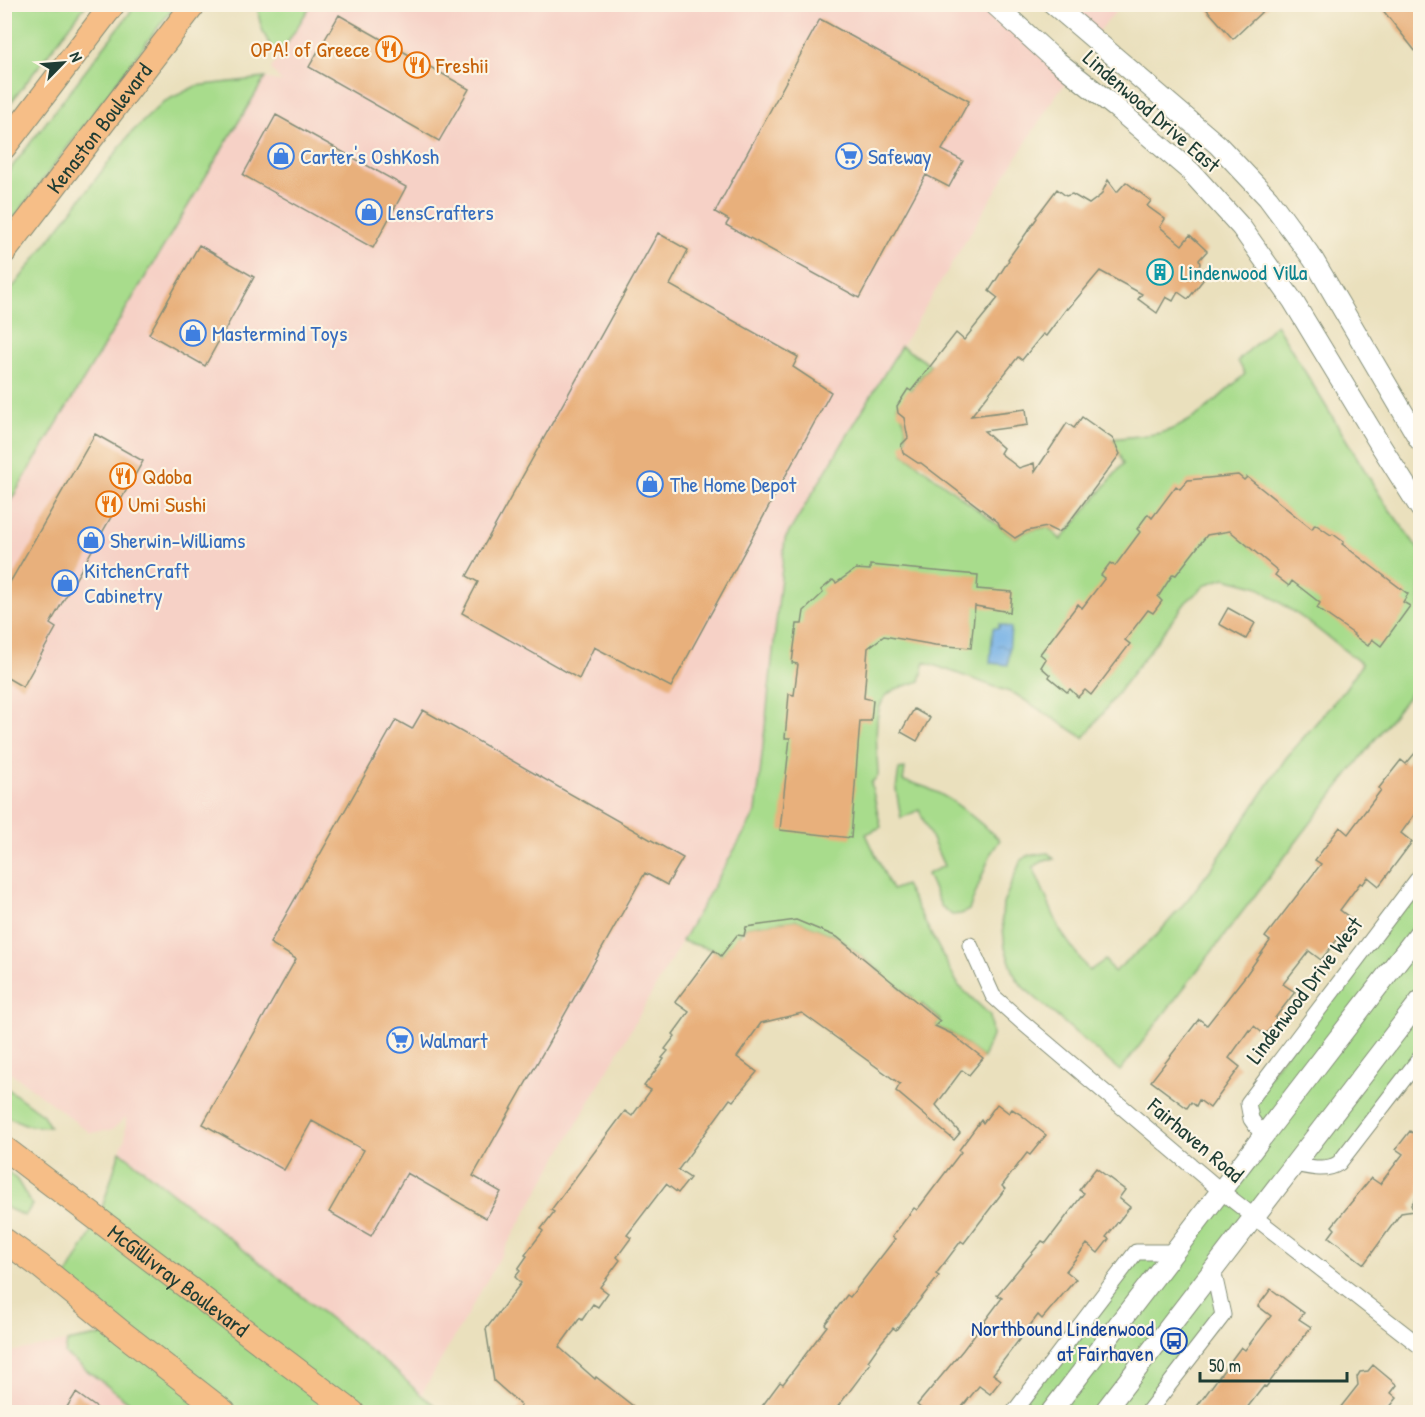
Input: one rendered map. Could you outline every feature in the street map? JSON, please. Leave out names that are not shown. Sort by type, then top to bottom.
[{"type":"main road","points":[[4,147],[113,4]]},
{"type":"main road","name":"Kenaston Boulevard","points":[[4,252],[194,4]]},
{"type":"main road","name":"McGillivray Boulevard","points":[[4,1148],[352,1413]]},
{"type":"main road","points":[[4,1240],[40,1266],[224,1413]]},
{"type":"street","name":"Lindenwood Drive East","points":[[994,4],[1053,58],[1190,171],[1241,226],[1293,301],[1420,508]]},
{"type":"street","name":"Lindenwood Drive East","points":[[1053,4],[1218,145],[1268,198],[1313,259],[1420,441]]},
{"type":"street","name":"Lindenwood Drive West","points":[[1263,1136],[1251,1119],[1248,1103],[1420,876]]},
{"type":"street","points":[[1052,1413],[1420,932]]},
{"type":"street","name":"Fairhaven Road","points":[[970,945],[993,996],[1221,1191],[1420,1346]]},
{"type":"street","points":[[1104,1413],[1420,1001]]},
{"type":"street","points":[[1294,1164],[1318,1168],[1334,1167],[1339,1163],[1420,1058]]},
{"type":"street","points":[[1014,1413],[1136,1252],[1174,1252]]},
{"type":"street","points":[[1148,1413],[1223,1315],[1213,1270]]},
{"type":"shaded area","points":[[311,5],[994,5],[1073,74],[1056,95],[1011,166],[785,539],[756,812],[421,1395],[398,1373],[120,1151],[125,1138],[126,1117],[112,1130],[90,1133],[5,1068],[4,510],[265,78],[282,82],[271,69]]},
{"type":"shaded area","points":[[1053,5],[1122,5],[1092,39]]},
{"type":"shaded area","points":[[67,1342],[65,1354],[142,1412],[5,1412],[5,1363],[14,1351]]},
{"type":"green space","points":[[4,5],[86,5],[5,110]]},
{"type":"green space","points":[[136,5],[175,5],[5,230],[5,176]]},
{"type":"green space","points":[[258,5],[311,5],[280,55],[270,45],[263,32]]},
{"type":"green space","points":[[265,78],[5,510],[5,298],[131,133],[163,102],[196,86]]},
{"type":"green space","points":[[1276,324],[1384,502],[1420,551],[1420,681],[1120,1071],[1023,987],[1015,976],[1005,948],[1003,904],[1021,860],[1029,855],[1048,853],[1054,859],[1047,859],[1033,867],[1061,932],[1089,971],[1105,960],[1114,972],[1157,935],[1188,899],[1214,865],[1286,758],[1345,689],[1362,664],[1307,621],[1256,586],[1225,578],[1207,584],[1186,602],[1084,738],[1015,694],[925,662],[920,681],[895,690],[883,700],[877,727],[878,776],[871,783],[881,827],[866,834],[892,890],[905,885],[959,986],[990,1015],[992,1036],[983,1058],[952,1034],[935,1026],[940,1020],[922,1004],[918,1010],[908,1002],[912,997],[896,985],[875,979],[880,971],[837,937],[796,920],[746,927],[721,956],[714,950],[682,941],[756,812],[785,539],[901,346],[931,365],[897,406],[906,429],[903,453],[1015,538],[1027,531],[1048,527],[1061,540],[1123,464],[1113,439],[1160,433],[1195,417],[1245,374],[1238,361]]},
{"type":"green space","points":[[905,768],[903,781],[918,784],[944,796],[1000,840],[991,853],[969,910],[961,914],[952,915],[941,906],[927,874],[944,866],[919,810],[901,818],[896,789],[899,770]]},
{"type":"green space","points":[[1420,876],[1420,1058],[1339,1163],[1294,1164],[1213,1270],[1223,1315],[1148,1412],[1014,1412],[1136,1252],[1174,1252],[1262,1137],[1248,1103]]},
{"type":"green space","points":[[4,1086],[43,1115],[50,1127],[30,1126],[5,1116]]},
{"type":"green space","points":[[120,1151],[444,1412],[142,1412],[65,1354],[67,1342],[120,1332],[62,1284],[98,1221]]},
{"type":"green space","points":[[5,1169],[17,1180],[32,1205],[25,1216],[5,1207]]},
{"type":"water","points":[[999,624],[1011,628],[1008,665],[990,663],[993,628],[999,628]]},
{"type":"building","points":[[1202,4],[1270,4],[1233,39]]},
{"type":"building","points":[[1378,4],[1420,4],[1420,57]]},
{"type":"building","points":[[339,15],[469,89],[439,141],[309,67]]},
{"type":"building","name":"Safeway","points":[[820,19],[969,101],[942,150],[963,161],[949,187],[926,175],[859,298],[726,225],[729,220],[715,212]]},
{"type":"building","points":[[276,115],[406,187],[373,248],[243,175]]},
{"type":"building","points":[[1108,180],[1117,192],[1126,182],[1151,201],[1147,206],[1165,219],[1160,227],[1182,245],[1190,235],[1207,251],[1199,260],[1200,264],[1196,273],[1203,280],[1188,299],[1178,292],[1173,301],[1166,297],[1157,313],[1138,299],[1142,294],[1100,271],[1046,336],[1043,334],[1022,360],[1018,357],[971,416],[1026,409],[1028,425],[984,431],[1003,448],[1000,453],[1019,468],[1034,463],[1035,472],[1067,423],[1074,428],[1082,417],[1113,439],[1120,454],[1064,529],[1057,532],[1047,527],[1027,531],[1015,538],[1000,527],[998,522],[921,463],[903,453],[901,445],[908,438],[904,418],[898,413],[897,406],[908,389],[911,391],[956,333],[964,340],[998,298],[989,291],[1036,217],[1057,189],[1066,196],[1072,194],[1089,204],[1101,195]]},
{"type":"building","name":"The Home Depot","points":[[658,233],[688,250],[670,285],[798,357],[793,367],[831,392],[671,687],[594,647],[579,679],[462,613],[478,582],[467,576]]},
{"type":"building","points":[[199,245],[254,277],[205,366],[149,334]]},
{"type":"building","points":[[95,434],[143,461],[50,624],[56,628],[23,687],[4,676],[4,593]]},
{"type":"building","points":[[1238,475],[1244,480],[1247,477],[1312,529],[1315,524],[1331,535],[1333,534],[1344,542],[1342,544],[1408,594],[1403,602],[1410,606],[1381,646],[1372,639],[1368,646],[1317,608],[1320,603],[1292,581],[1289,586],[1275,575],[1278,571],[1230,531],[1207,535],[1176,575],[1173,574],[1158,597],[1162,601],[1153,613],[1148,610],[1125,640],[1130,644],[1091,695],[1085,690],[1078,697],[1070,689],[1067,692],[1049,677],[1050,675],[1041,667],[1046,659],[1040,654],[1078,604],[1082,608],[1105,578],[1101,575],[1110,563],[1115,566],[1140,532],[1137,529],[1148,514],[1152,518],[1176,486],[1180,489],[1188,480]]},
{"type":"building","points":[[870,565],[978,575],[977,589],[1012,592],[1010,612],[975,606],[971,648],[935,645],[884,636],[868,648],[864,698],[873,700],[871,721],[860,721],[851,838],[780,830],[790,738],[785,738],[789,694],[794,695],[798,664],[792,663],[797,624],[802,624],[804,611],[823,593],[821,590],[833,580],[836,583],[856,569],[870,570]]},
{"type":"building","points":[[1228,608],[1255,623],[1246,639],[1219,624]]},
{"type":"building","points":[[914,709],[930,718],[917,741],[901,732]]},
{"type":"building","name":"Walmart","points":[[423,710],[683,858],[667,885],[645,873],[473,1176],[501,1192],[486,1218],[407,1173],[371,1236],[329,1212],[364,1150],[312,1121],[284,1170],[203,1124],[296,959],[270,943],[396,720],[412,729]]},
{"type":"building","points":[[1420,747],[1420,807],[1401,833],[1412,842],[1379,886],[1368,877],[1363,884],[1360,883],[1340,910],[1353,920],[1321,960],[1309,951],[1283,984],[1295,992],[1265,1035],[1254,1026],[1249,1030],[1229,1058],[1240,1067],[1210,1108],[1199,1100],[1196,1106],[1191,1102],[1187,1108],[1151,1081],[1199,1019],[1207,1025],[1246,975],[1270,941],[1265,937],[1321,864],[1315,860],[1340,827],[1348,834],[1401,760],[1406,764]]},
{"type":"building","points":[[796,920],[837,937],[940,1021],[935,1026],[952,1034],[983,1058],[969,1075],[962,1070],[936,1105],[960,1133],[954,1140],[896,1091],[900,1084],[802,1013],[761,1023],[737,1057],[757,1072],[733,1101],[730,1099],[678,1170],[690,1178],[678,1193],[666,1184],[627,1235],[631,1238],[617,1257],[620,1260],[600,1287],[608,1293],[598,1307],[593,1304],[582,1320],[580,1318],[559,1347],[595,1379],[596,1377],[642,1413],[516,1413],[521,1405],[494,1381],[486,1329],[521,1283],[515,1277],[527,1256],[525,1255],[554,1212],[551,1210],[625,1111],[632,1116],[651,1090],[644,1086],[664,1059],[662,1058],[668,1051],[665,1049],[689,1012],[675,1002],[714,950],[721,956],[737,935],[744,936],[746,927]]},
{"type":"building","points":[[997,1104],[1009,1113],[1012,1109],[1020,1114],[1046,1135],[1030,1155],[1027,1153],[1014,1170],[1002,1186],[1005,1189],[964,1243],[961,1241],[936,1274],[939,1276],[896,1330],[893,1328],[880,1344],[868,1361],[871,1363],[833,1413],[757,1413],[780,1382],[783,1384],[827,1326],[825,1324],[847,1295],[850,1297],[895,1239],[892,1237],[914,1208],[917,1210],[961,1152],[959,1150],[981,1120],[983,1123]]},
{"type":"building","points":[[1410,1131],[1420,1139],[1420,1192],[1411,1205],[1414,1211],[1401,1213],[1364,1264],[1329,1237],[1335,1229],[1332,1226],[1371,1178],[1380,1184],[1403,1154],[1396,1149]]},
{"type":"building","points":[[1096,1168],[1125,1190],[1119,1198],[1130,1207],[1106,1237],[1109,1239],[1098,1253],[1087,1244],[1066,1271],[1076,1279],[1042,1319],[1038,1315],[993,1374],[1001,1380],[990,1394],[979,1386],[957,1413],[927,1413],[917,1405],[963,1350],[1002,1298],[997,1295],[1042,1241],[1046,1243],[1084,1193],[1079,1190]]},
{"type":"building","points":[[1271,1289],[1304,1313],[1299,1319],[1311,1327],[1266,1387],[1264,1386],[1243,1413],[1192,1413],[1241,1347],[1245,1350],[1271,1316],[1258,1306]]},
{"type":"building","points":[[1373,1365],[1397,1385],[1391,1393],[1397,1398],[1385,1413],[1336,1413],[1358,1385],[1357,1377],[1360,1372],[1368,1371]]},
{"type":"building","points":[[76,1393],[104,1413],[63,1413]]},
{"type":"place","name":"OPA! of Greece","points":[[389,49]]},
{"type":"place","name":"Freshii","points":[[417,65]]},
{"type":"place","name":"Carter's OshKosh","points":[[281,156]]},
{"type":"place","name":"Safeway","points":[[849,156]]},
{"type":"place","name":"LensCrafters","points":[[369,212]]},
{"type":"place","name":"Lindenwood Villa","points":[[1160,272]]},
{"type":"place","name":"Mastermind Toys","points":[[193,333]]},
{"type":"place","name":"Qdoba","points":[[123,476]]},
{"type":"place","name":"The Home Depot","points":[[650,484]]},
{"type":"place","name":"Umi Sushi","points":[[109,504]]},
{"type":"place","name":"Sherwin-Williams","points":[[91,540]]},
{"type":"place","name":"KitchenCraft Cabinetry","points":[[65,583]]},
{"type":"place","name":"Walmart","points":[[400,1040]]},
{"type":"place","name":"Northbound Lindenwood at Fairhaven","points":[[1174,1341]]}]
